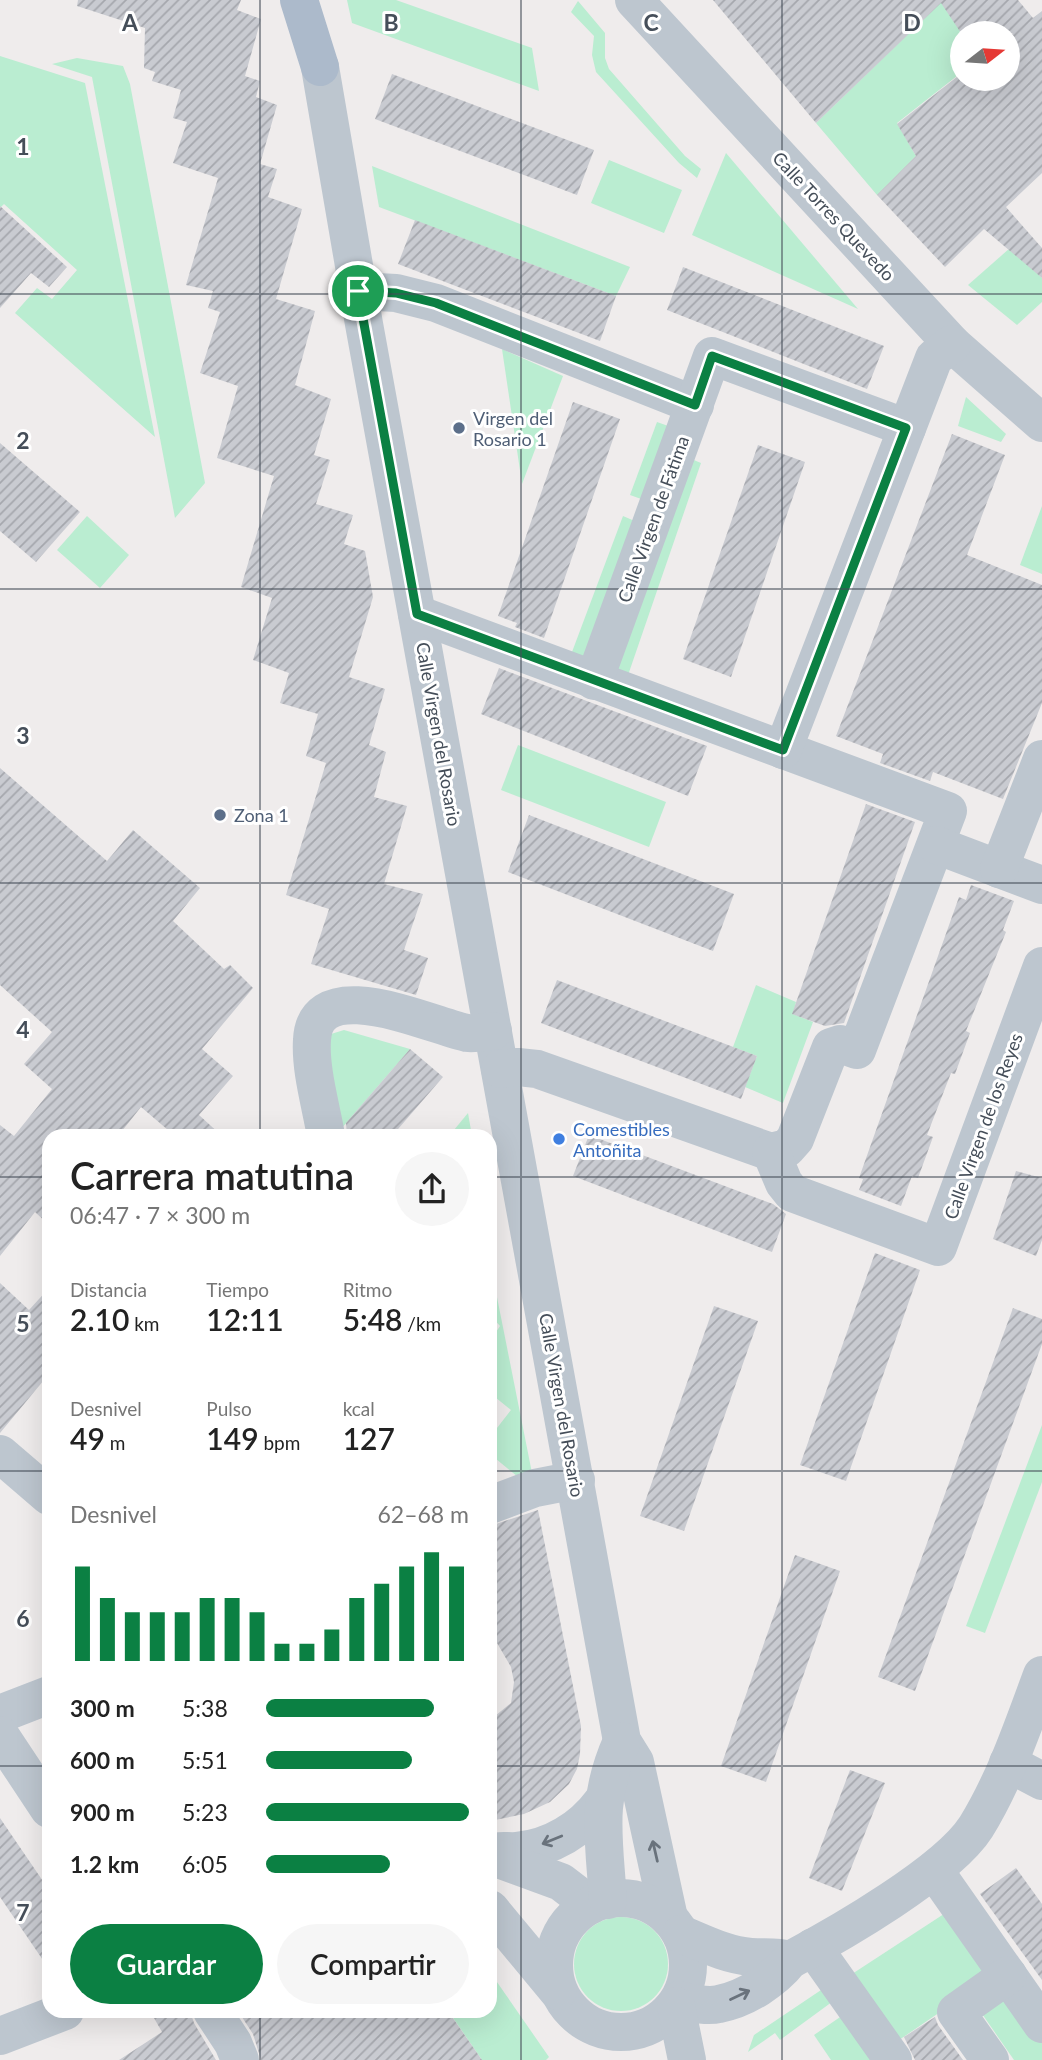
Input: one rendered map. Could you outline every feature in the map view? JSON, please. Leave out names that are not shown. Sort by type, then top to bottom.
[{"type":"main road","points":[[301,0],[320,67]]},
{"type":"main road","points":[[310,0],[320,67]]},
{"type":"street","name":"Calle Torres Quevedo","points":[[634,0],[952,344],[1042,424]]},
{"type":"street","name":"Calle Virgen del Rosario","points":[[320,67],[358,291],[622,1741],[635,1762],[675,1926]]},
{"type":"street","points":[[358,291],[396,293],[436,303],[695,405]]},
{"type":"street","points":[[787,739],[934,358],[952,344]]},
{"type":"street","name":"Calle Virgen de Fátima","points":[[594,681],[712,356],[906,428]]},
{"type":"street","points":[[417,614],[594,681],[787,739],[942,828],[999,869],[1042,885]]},
{"type":"street","points":[[999,869],[1042,759]]},
{"type":"street","points":[[500,1069],[537,1069],[771,1152],[787,1148],[794,1139],[829,1051],[835,1045],[857,1050],[942,828]]},
{"type":"street","name":"Calle Virgen de los Reyes","points":[[771,1152],[784,1183],[792,1193],[938,1247],[1042,965]]},
{"type":"street","points":[[325,1129],[311,1041],[314,1023],[326,1012],[363,1005],[391,1009],[468,1033],[494,1031]]},
{"type":"street","points":[[0,1454],[42,1490]]},
{"type":"street","points":[[497,1502],[535,1488],[576,1480]]},
{"type":"street","points":[[678,2003],[719,2004],[776,1977],[802,1954],[934,1870],[975,1829],[1008,1763],[1042,1675]]},
{"type":"street","points":[[0,1714],[42,1698]]},
{"type":"street","points":[[0,1735],[42,1798]]},
{"type":"street","points":[[599,1902],[602,1802],[611,1766],[622,1741]]},
{"type":"street","points":[[1008,1763],[1042,1781]]},
{"type":"street","points":[[497,1851],[526,1850],[551,1842],[578,1829],[602,1802]]},
{"type":"street","points":[[497,1857],[561,1882],[599,1902]]},
{"type":"street","points":[[934,1870],[1042,2024]]},
{"type":"street","points":[[558,1991],[554,1971],[555,1951],[562,1932],[574,1916],[599,1902],[635,1899],[654,1906],[675,1926],[720,1950],[751,1957],[802,1954]]},
{"type":"street","points":[[497,1917],[558,1991],[566,2005],[584,2022],[603,2031],[623,2033],[644,2030],[662,2020],[678,2003],[687,1979],[688,1955],[675,1926]]},
{"type":"street","points":[[802,1954],[893,2060]]},
{"type":"street","points":[[990,2060],[956,2012],[1008,1975]]},
{"type":"street","points":[[678,2003],[687,2060]]},
{"type":"street","points":[[5,2024],[42,2016]]},
{"type":"street","points":[[217,2018],[233,2043],[240,2060]]},
{"type":"street","points":[[584,2022],[603,2060]]},
{"type":"green space","points":[[347,0],[396,0],[532,48],[539,91],[352,23]]},
{"type":"green space","points":[[930,0],[964,0],[979,20],[950,21],[950,81],[897,123],[916,156],[877,195],[816,123],[936,7]]},
{"type":"green space","points":[[578,1],[605,33],[605,58],[609,69],[685,156],[701,169],[697,178],[679,163],[596,72],[592,55],[594,36],[571,12]]},
{"type":"green space","points":[[0,56],[85,83],[155,437],[15,313],[37,288],[52,299],[77,270],[4,204],[0,208]]},
{"type":"green space","points":[[77,58],[123,66],[130,84],[205,483],[175,518],[92,77],[52,64]]},
{"type":"green space","points":[[726,153],[858,309],[692,235]]},
{"type":"green space","points":[[609,160],[682,190],[664,233],[591,203]]},
{"type":"green space","points":[[372,166],[630,267],[616,296],[379,207]]},
{"type":"green space","points":[[1010,248],[1042,278],[1042,302],[1017,325],[968,285]]},
{"type":"green space","points":[[502,349],[563,376],[522,484]]},
{"type":"green space","points":[[966,397],[1006,434],[1001,442],[958,426]]},
{"type":"green space","points":[[657,422],[671,427],[644,500],[630,495]]},
{"type":"green space","points":[[689,458],[701,463],[626,681],[614,677]]},
{"type":"green space","points":[[1042,506],[1042,574],[1020,565]]},
{"type":"green space","points":[[87,516],[129,555],[100,588],[57,550]]},
{"type":"green space","points":[[623,516],[637,522],[584,666],[569,660]]},
{"type":"green space","points":[[518,745],[666,802],[649,847],[501,790]]},
{"type":"green space","points":[[756,985],[796,1002],[793,1014],[813,1022],[783,1103],[745,1087],[757,1056],[733,1047]]},
{"type":"green space","points":[[344,1030],[410,1049],[341,1129],[326,1048],[331,1034]]},
{"type":"green space","points":[[468,1113],[471,1129],[455,1129]]},
{"type":"green space","points":[[497,1297],[532,1473],[518,1477],[497,1460],[497,1428],[511,1410],[497,1399],[497,1330],[500,1326],[497,1323]]},
{"type":"green space","points":[[1042,1425],[1042,1482],[985,1633],[966,1626]]},
{"type":"green space","points":[[950,1910],[993,1976],[899,2040],[852,1974]]},
{"type":"green space","points":[[621,1917],[639,1920],[654,1931],[665,1946],[668,1964],[665,1982],[654,1997],[639,2008],[621,2011],[603,2008],[588,1997],[577,1982],[574,1964],[577,1946],[588,1931],[603,1920]]},
{"type":"green space","points":[[497,1982],[549,2057],[546,2060],[482,2060],[453,2018],[497,2018]]},
{"type":"green space","points":[[827,1986],[836,1999],[780,2040],[775,2033],[748,2052],[754,2035]]},
{"type":"green space","points":[[1006,1988],[1042,2039],[1042,2060],[1014,2060],[978,2008]]},
{"type":"green space","points":[[846,2013],[879,2060],[831,2060],[814,2035]]},
{"type":"building","points":[[78,0],[241,0],[237,10],[261,19],[245,76],[260,81],[256,97],[277,105],[260,164],[277,169],[268,197],[302,209],[276,299],[315,311],[295,385],[331,399],[314,455],[330,460],[316,504],[353,515],[344,544],[365,551],[373,597],[349,677],[385,689],[369,745],[386,752],[374,797],[407,806],[384,884],[423,894],[404,950],[428,958],[416,995],[311,964],[329,909],[286,895],[326,763],[306,756],[318,714],[280,703],[289,673],[253,660],[272,598],[241,587],[274,476],[217,458],[238,386],[200,373],[220,312],[208,308],[213,291],[186,285],[218,178],[173,163],[187,122],[173,118],[181,90],[152,81],[155,72],[144,68],[145,28],[77,6]]},
{"type":"building","points":[[713,0],[1018,0],[1033,18],[1042,11],[1042,173],[1006,207],[1042,248],[1042,278],[984,229],[945,267],[877,195],[916,156],[897,124],[950,82],[950,91],[1020,91],[1020,21],[953,21],[941,3],[816,123]]},
{"type":"building","points":[[392,74],[594,150],[577,195],[375,119]]},
{"type":"building","points":[[0,206],[67,267],[49,287],[31,273],[0,308]]},
{"type":"building","points":[[415,220],[616,296],[600,341],[398,264]]},
{"type":"building","points":[[683,267],[884,346],[867,389],[667,310]]},
{"type":"building","points":[[573,402],[620,419],[544,638],[515,627],[517,623],[498,616]]},
{"type":"building","points":[[952,434],[1005,455],[967,555],[1042,585],[1042,703],[1003,799],[933,772],[930,781],[880,763],[883,754],[836,736]]},
{"type":"building","points":[[0,443],[80,512],[36,562],[0,531]]},
{"type":"building","points":[[758,445],[805,462],[731,677],[683,659]]},
{"type":"building","points":[[499,668],[707,746],[688,796],[481,714]]},
{"type":"building","points":[[0,768],[107,861],[133,830],[200,888],[173,921],[224,969],[230,965],[253,988],[202,1049],[233,1076],[199,1115],[214,1129],[167,1129],[141,1107],[124,1129],[42,1129],[42,1218],[35,1212],[0,1256],[0,1125],[14,1136],[52,1089],[24,1064],[52,1032],[0,985]]},
{"type":"building","points":[[866,804],[915,822],[844,1023],[825,1026],[792,1014]]},
{"type":"building","points":[[529,815],[734,894],[713,951],[508,872]]},
{"type":"building","points":[[971,885],[1014,901],[1003,930],[1006,932],[966,1031],[970,1033],[955,1074],[951,1073],[927,1135],[933,1137],[918,1178],[912,1176],[901,1206],[859,1190],[863,1179],[859,1178],[959,897],[966,900]]},
{"type":"building","points":[[557,980],[757,1056],[741,1099],[541,1023]]},
{"type":"building","points":[[410,1049],[443,1077],[398,1129],[346,1129],[346,1123]]},
{"type":"building","points":[[589,1135],[773,1204],[786,1214],[772,1252],[573,1176]]},
{"type":"building","points":[[1016,1171],[1042,1178],[1042,1240],[1036,1256],[993,1239]]},
{"type":"building","points":[[875,1253],[920,1270],[846,1481],[800,1465]]},
{"type":"building","points":[[0,1283],[29,1310],[42,1296],[42,1382],[0,1433]]},
{"type":"building","points":[[714,1306],[758,1321],[684,1531],[640,1516]]},
{"type":"building","points":[[1013,1308],[1042,1319],[1042,1344],[915,1691],[878,1677]]},
{"type":"building","points":[[538,1510],[581,1726],[577,1769],[569,1784],[550,1802],[524,1814],[497,1820],[497,1714],[511,1703],[514,1682],[511,1667],[497,1643],[497,1524]]},
{"type":"building","points":[[795,1555],[840,1571],[766,1782],[721,1766]]},
{"type":"building","points":[[850,1770],[885,1783],[842,1891],[809,1878]]},
{"type":"building","points":[[0,1818],[42,1880],[42,1959],[0,1897]]},
{"type":"building","points":[[1016,1868],[1042,1904],[1042,1980],[980,1894]]},
{"type":"building","points":[[935,2017],[963,2060],[915,2060],[904,2037]]},
{"type":"building","points":[[154,2018],[192,2018],[216,2060],[119,2060],[162,2032]]},
{"type":"building","points":[[243,2018],[453,2018],[482,2060],[261,2060],[253,2034]]},
{"type":"place","name":"Virgen del Rosario 1","points":[[459,428]]},
{"type":"place","name":"Zona 1","points":[[220,815]]},
{"type":"place","name":"Comestibles Antoñita","points":[[559,1139]]},
{"type":"route","points":[[358,291],[396,293],[436,303],[695,405],[712,356],[906,428],[783,750],[417,614],[358,291]]}]
